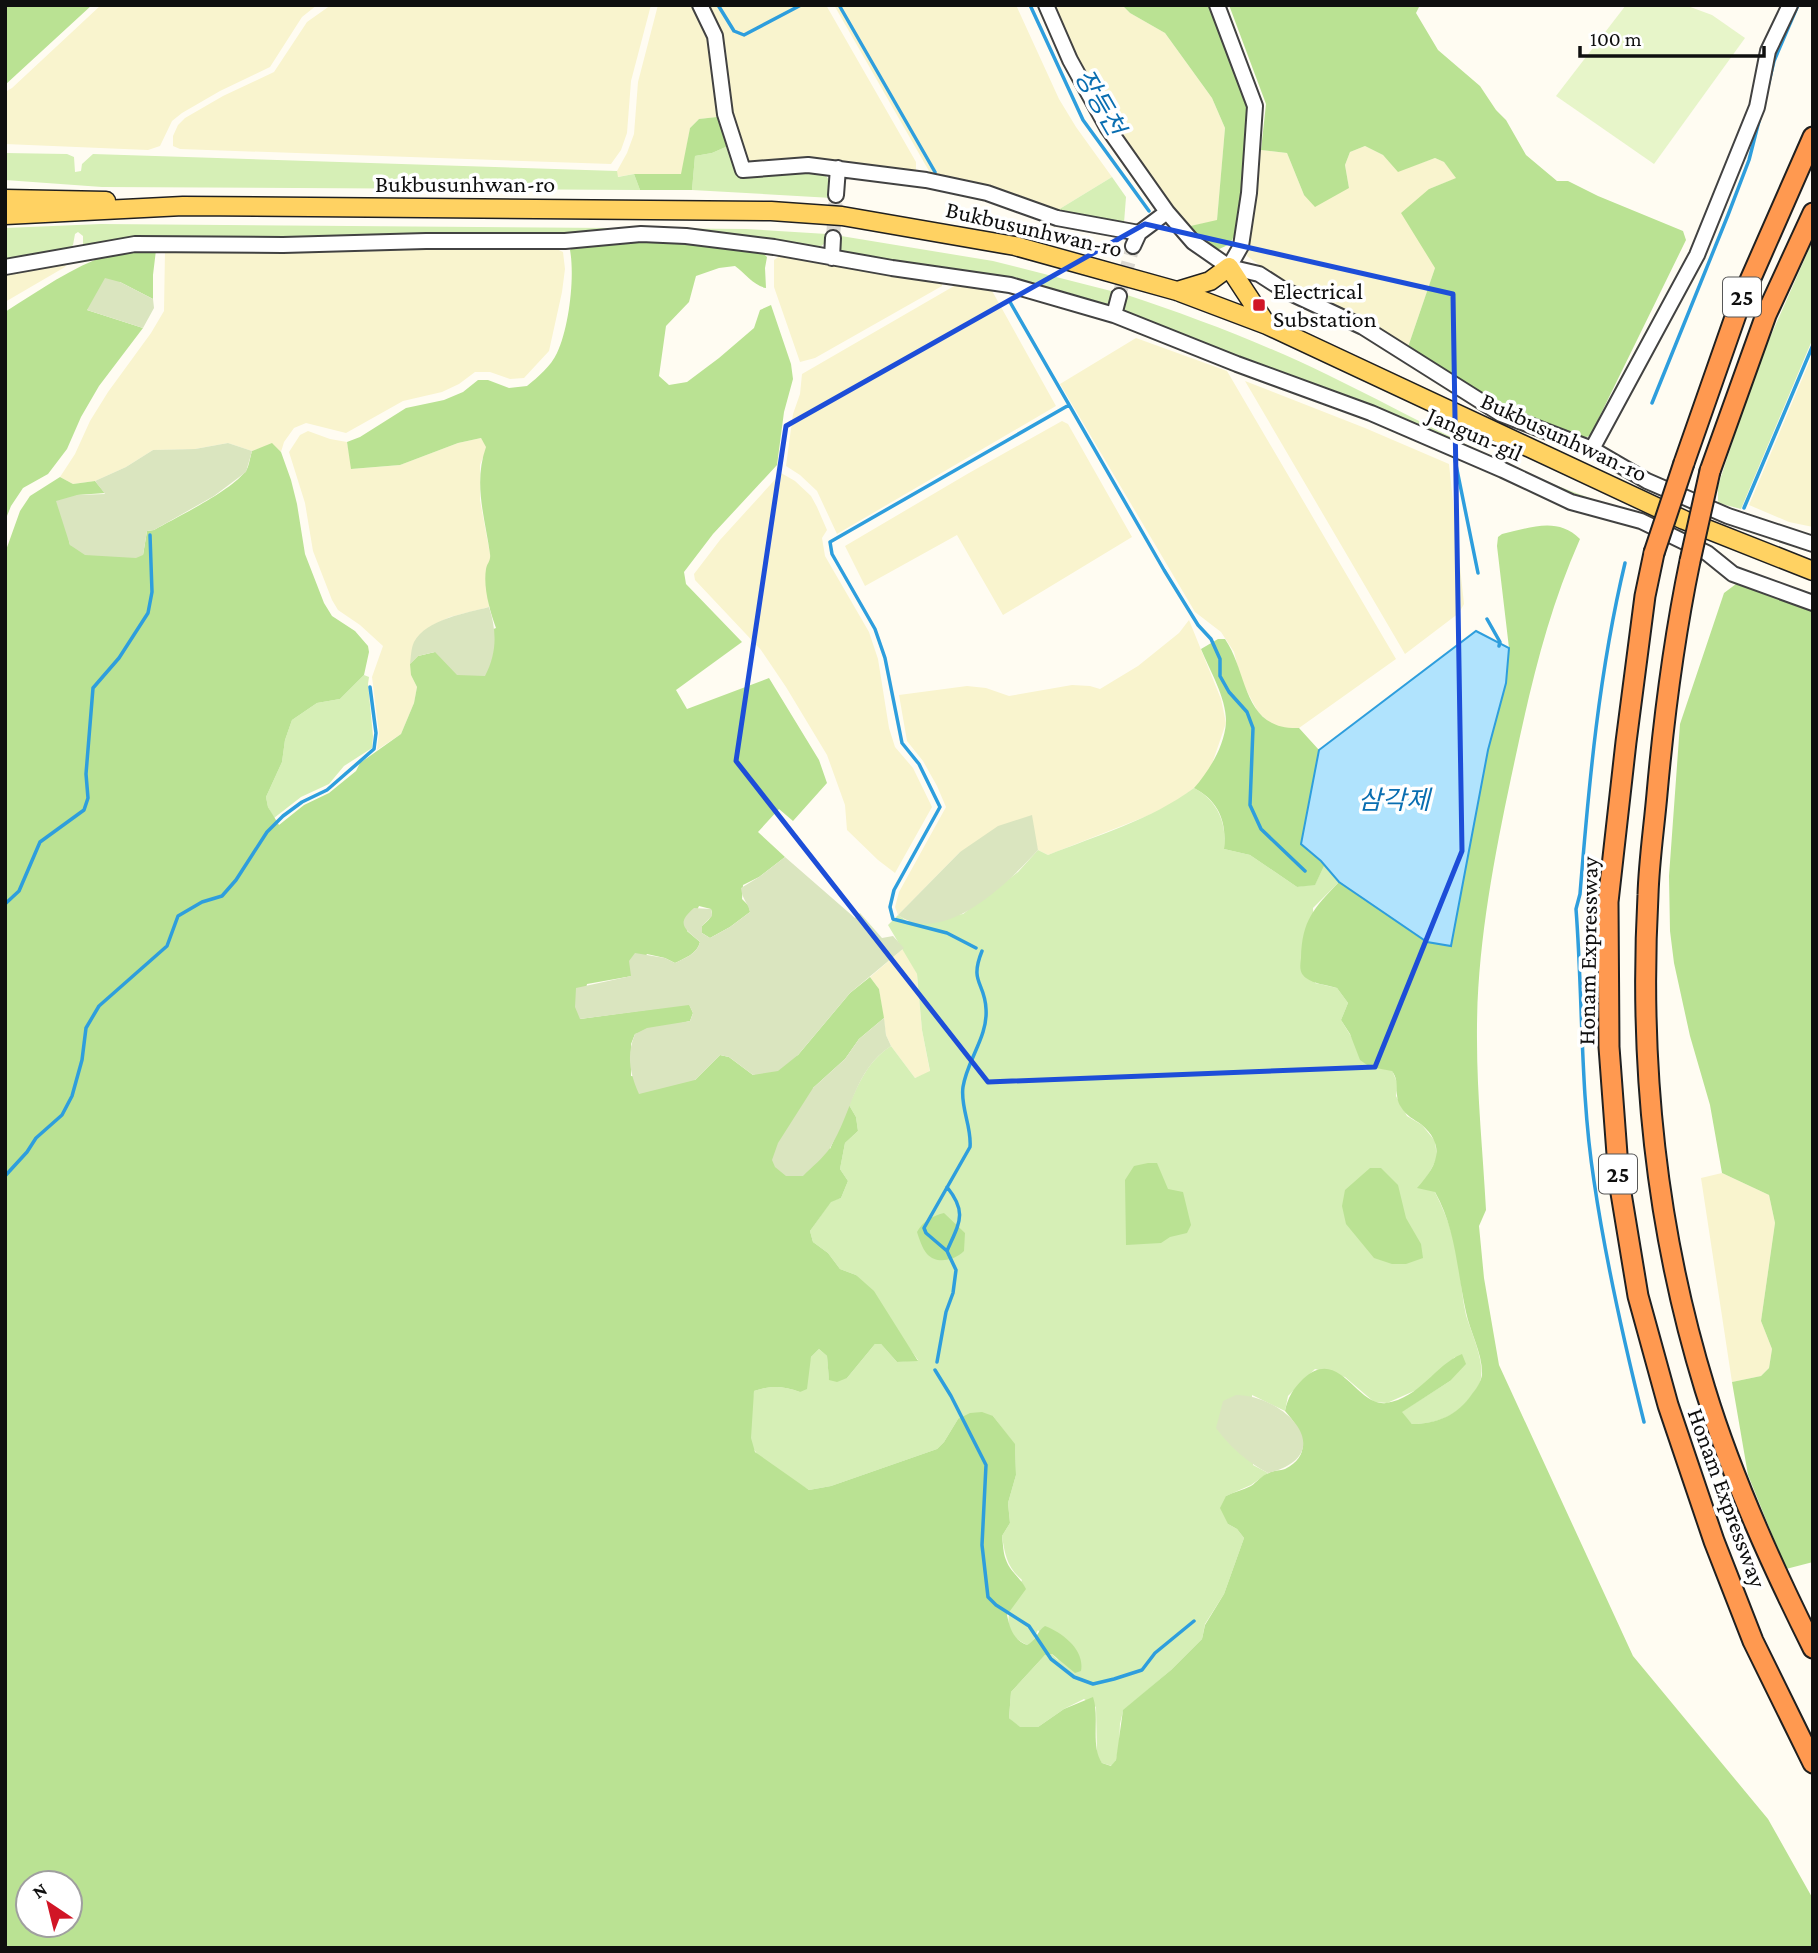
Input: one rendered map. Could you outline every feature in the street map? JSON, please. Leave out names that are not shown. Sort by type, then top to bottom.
[{"type":"highway","name":"Honam Expressway","points":[[1813,137],[1740,303],[1654,553],[1645,596],[1608,902],[1609,1047],[1619,1181],[1638,1296],[1668,1405],[1714,1541],[1753,1641],[1813,1763]]},
{"type":"highway","name":"Honam Expressway","points":[[1813,213],[1766,315],[1710,471],[1674,640],[1648,895],[1646,1045],[1657,1172],[1675,1270],[1705,1389],[1751,1514],[1813,1648]]},
{"type":"main road","points":[[5,192],[49,198],[183,206]]},
{"type":"main road","points":[[5,199],[49,198]]},
{"type":"main road","points":[[11,215],[183,206]]},
{"type":"main road","name":"Bukbusunhwan-ro","points":[[183,206],[771,211],[842,216],[1015,246],[1177,291],[1267,325],[1684,520],[1813,571]]},
{"type":"main road","points":[[1177,291],[1210,281],[1228,267],[1267,325]]},
{"type":"street","points":[[700,5],[715,36],[724,114],[743,170],[808,165],[926,180],[988,193],[1058,218],[1136,240],[1167,212]]},
{"type":"street","name":"Jangun-gil","points":[[1046,5],[1070,61],[1095,107],[1167,212],[1192,242],[1228,267],[1259,274],[1284,290],[1363,327],[1501,414],[1592,449],[1647,481],[1728,516],[1813,544]]},
{"type":"street","points":[[1217,5],[1255,106],[1249,193],[1241,246],[1228,267]]},
{"type":"street","points":[[1592,449],[1697,255],[1757,107],[1768,51],[1790,5]]},
{"type":"street","points":[[836,195],[838,168]]},
{"type":"street","name":"Jangun-gil","points":[[5,267],[135,244],[565,241],[640,234],[686,236],[774,247],[1010,285],[1114,315],[1371,414],[1571,502],[1641,521],[1707,552],[1733,574],[1813,603]]},
{"type":"street","points":[[831,258],[833,238]]},
{"type":"street","points":[[1114,315],[1119,296]]},
{"type":"highlighted area","points":[[1145,224],[1453,294],[1462,851],[1375,1067],[988,1082],[736,761],[786,426]]},
{"type":"shaded area","points":[[101,5],[317,5],[302,17],[270,67],[182,113],[172,121],[160,146],[148,150],[5,144],[5,92]]},
{"type":"shaded area","points":[[331,5],[651,5],[631,81],[627,133],[621,150],[611,164],[180,149],[173,146],[173,136],[185,118],[274,72],[307,22]]},
{"type":"shaded area","points":[[658,5],[695,5],[710,38],[717,117],[699,119],[690,128],[682,174],[634,174],[617,177],[617,171],[634,134],[638,82]]},
{"type":"shaded area","points":[[703,5],[826,5],[916,162],[916,170],[912,174],[747,167],[730,113],[726,50]]},
{"type":"shaded area","points":[[834,5],[1016,5],[1059,99],[1112,177],[1053,213],[933,178]]},
{"type":"shaded area","points":[[1052,5],[1122,5],[1130,13],[1165,33],[1212,98],[1225,128],[1217,221],[1186,227],[1100,104],[1074,58]]},
{"type":"shaded area","points":[[1365,146],[1383,155],[1398,171],[1435,158],[1444,162],[1457,178],[1429,189],[1435,268],[1408,347],[1288,286],[1247,256],[1261,150],[1287,153],[1304,195],[1349,188],[1345,165],[1350,152]]},
{"type":"shaded area","points":[[546,244],[563,252],[565,269],[562,292],[549,351],[524,378],[510,379],[490,372],[475,372],[442,392],[403,401],[346,433],[306,423],[294,428],[284,442],[281,452],[272,444],[252,451],[228,443],[195,449],[153,450],[126,467],[95,481],[73,484],[60,477],[108,392],[164,311],[165,250]]},
{"type":"shaded area","points":[[781,255],[942,280],[942,286],[815,358],[800,362],[774,287],[774,260]]},
{"type":"shaded area","points":[[67,263],[65,267],[5,302],[5,273]]},
{"type":"shaded area","points":[[961,282],[991,289],[1056,406],[837,534],[817,491],[786,466],[802,374]]},
{"type":"shaded area","points":[[1136,338],[1227,371],[1396,659],[1299,728],[1283,729],[1272,725],[1258,712],[1241,680],[1234,652],[1221,632],[1195,612],[1060,384]]},
{"type":"shaded area","points":[[1813,353],[1813,527],[1789,522],[1749,505]]},
{"type":"shaded area","points":[[1245,381],[1449,464],[1464,604],[1459,613],[1405,654]]},
{"type":"shaded area","points":[[1062,421],[1068,424],[1132,537],[1003,615],[957,535],[865,586],[845,546]]},
{"type":"shaded area","points":[[308,431],[347,442],[352,469],[400,465],[458,443],[481,438],[487,447],[480,465],[480,500],[491,559],[486,569],[489,607],[450,617],[433,625],[411,675],[417,687],[414,703],[401,734],[377,750],[379,733],[372,677],[383,646],[338,610],[313,551],[305,503],[289,452],[300,435]]},
{"type":"shaded area","points":[[781,473],[795,481],[811,496],[817,507],[827,530],[822,538],[825,556],[869,632],[878,659],[889,728],[895,747],[913,768],[932,807],[895,873],[847,830],[845,805],[827,755],[786,687],[761,650],[695,580],[694,574],[720,540]]},
{"type":"shaded area","points":[[1189,620],[1221,699],[1226,723],[1210,770],[1194,788],[1174,803],[1147,816],[1048,855],[1038,850],[1034,837],[960,852],[898,915],[895,907],[899,892],[946,807],[923,761],[907,741],[899,695],[967,686],[986,688],[1009,696],[1072,685],[1100,689],[1138,666],[1179,633]]},
{"type":"shaded area","points":[[904,948],[917,974],[922,1030],[930,1072],[915,1078],[886,1035],[879,989],[870,977]]},
{"type":"shaded area","points":[[1722,1173],[1769,1195],[1775,1223],[1761,1321],[1772,1349],[1769,1368],[1761,1376],[1732,1382],[1701,1178]]},
{"type":"green space","points":[[5,5],[92,5],[5,85]]},
{"type":"green space","points":[[1122,5],[1210,5],[1248,107],[1242,192],[1234,236],[1230,244],[1217,250],[1208,248],[1186,227],[1217,220],[1225,128],[1212,98],[1165,33],[1130,13]]},
{"type":"green space","points":[[1229,5],[1420,5],[1416,13],[1438,50],[1480,86],[1506,120],[1526,155],[1557,181],[1568,181],[1683,231],[1686,240],[1590,436],[1578,439],[1503,407],[1408,347],[1435,268],[1401,213],[1429,189],[1456,178],[1444,162],[1435,158],[1398,172],[1383,155],[1365,146],[1350,152],[1345,165],[1349,188],[1315,207],[1304,195],[1287,153],[1261,150],[1266,104]]},
{"type":"green space","points":[[1626,5],[1685,5],[1712,15],[1745,38],[1654,164],[1556,96]]},
{"type":"green space","points":[[717,117],[728,146],[695,156],[692,190],[640,190],[634,174],[681,174],[690,128],[699,119]]},
{"type":"green space","points":[[728,146],[738,176],[817,170],[828,178],[832,198],[692,190],[695,156]]},
{"type":"green space","points":[[5,153],[67,154],[74,157],[75,172],[81,171],[82,164],[93,154],[617,171],[618,177],[634,174],[640,190],[102,187],[5,180]]},
{"type":"green space","points":[[1112,177],[1126,197],[1124,223],[1120,227],[1053,213]]},
{"type":"green space","points":[[101,224],[746,229],[827,234],[826,242],[819,248],[565,236],[86,249],[83,236],[78,232],[73,245],[66,253],[5,263],[5,228]]},
{"type":"green space","points":[[835,235],[993,261],[1115,292],[1110,304],[1099,307],[838,253]]},
{"type":"green space","points":[[641,239],[685,241],[762,252],[767,257],[766,288],[735,266],[696,276],[689,302],[666,326],[659,376],[669,385],[687,382],[719,358],[754,328],[760,310],[771,305],[791,364],[793,379],[784,412],[777,465],[713,534],[684,572],[686,584],[742,642],[676,690],[687,709],[769,678],[819,760],[827,783],[793,821],[779,809],[758,832],[785,857],[759,877],[743,885],[742,899],[749,906],[750,912],[710,938],[702,933],[702,926],[711,917],[711,909],[699,906],[687,931],[700,942],[693,953],[675,963],[647,954],[632,976],[587,984],[580,1019],[689,1004],[693,1013],[690,1021],[635,1034],[631,1044],[631,1076],[695,1080],[720,1055],[729,1057],[753,1075],[798,1055],[850,993],[870,977],[879,989],[884,1018],[859,1039],[845,1059],[813,1088],[830,1149],[849,1105],[856,1117],[858,1131],[845,1143],[840,1169],[848,1181],[841,1198],[831,1202],[810,1231],[813,1242],[828,1253],[840,1269],[856,1275],[874,1291],[918,1361],[897,1362],[881,1344],[875,1344],[847,1378],[837,1382],[829,1380],[827,1356],[819,1349],[811,1357],[807,1389],[800,1392],[772,1387],[754,1391],[751,1438],[755,1452],[809,1490],[831,1486],[937,1449],[958,1419],[970,1413],[982,1412],[993,1416],[1015,1444],[1016,1475],[1008,1503],[1010,1523],[1002,1536],[1008,1564],[1026,1589],[1007,1615],[1011,1629],[1018,1640],[1027,1645],[1045,1626],[1052,1629],[1071,1643],[1080,1656],[1081,1663],[1081,1671],[1075,1673],[1052,1654],[1045,1655],[1011,1692],[1009,1718],[1020,1727],[1038,1727],[1064,1709],[1093,1697],[1098,1756],[1102,1763],[1111,1766],[1116,1760],[1123,1710],[1171,1670],[1202,1639],[1205,1625],[1224,1594],[1244,1538],[1237,1529],[1228,1524],[1220,1508],[1226,1496],[1251,1486],[1264,1475],[1285,1469],[1300,1456],[1300,1433],[1285,1411],[1289,1397],[1299,1383],[1316,1370],[1327,1369],[1338,1373],[1375,1402],[1386,1403],[1408,1395],[1462,1354],[1466,1364],[1450,1381],[1402,1412],[1412,1424],[1438,1420],[1453,1413],[1466,1401],[1481,1380],[1480,1359],[1466,1312],[1455,1251],[1442,1206],[1435,1192],[1417,1188],[1434,1165],[1434,1141],[1430,1133],[1401,1107],[1392,1071],[1370,1067],[1360,1060],[1350,1034],[1341,1020],[1348,1003],[1337,988],[1313,982],[1304,976],[1300,967],[1302,945],[1311,916],[1339,882],[1427,941],[1471,838],[1488,750],[1506,683],[1509,648],[1498,537],[1533,527],[1553,526],[1571,532],[1580,539],[1557,598],[1532,686],[1498,842],[1487,908],[1477,1007],[1479,1103],[1486,1210],[1479,1226],[1484,1278],[1499,1365],[1633,1656],[1768,1819],[1813,1899],[1813,1948],[5,1948],[5,553],[20,511],[30,496],[60,477],[73,484],[95,481],[105,493],[77,495],[66,526],[70,545],[143,555],[147,531],[154,530],[227,488],[246,470],[252,451],[272,443],[281,452],[291,480],[305,554],[324,603],[332,616],[355,631],[368,646],[369,652],[364,675],[340,699],[317,703],[292,720],[285,740],[282,762],[266,797],[268,807],[279,825],[304,805],[329,793],[356,771],[360,763],[401,734],[414,703],[417,687],[411,675],[410,664],[418,656],[496,628],[485,584],[490,556],[480,487],[486,447],[481,438],[458,443],[400,465],[351,469],[347,442],[360,437],[406,408],[444,400],[463,392],[478,380],[488,380],[509,388],[527,386],[544,371],[561,343],[568,317],[571,288],[570,250],[578,243]]},
{"type":"green space","points":[[1813,240],[1813,338],[1741,509],[1718,503],[1718,486],[1757,367]]},
{"type":"green space","points":[[123,250],[156,250],[153,299],[120,282],[87,310],[143,328],[99,386],[67,449],[48,474],[23,488],[5,521],[5,312],[91,261]]},
{"type":"green space","points":[[105,278],[120,282],[153,299],[154,308],[143,328],[87,310]]},
{"type":"green space","points":[[1124,294],[1202,321],[1278,352],[1526,473],[1595,500],[1596,503],[1591,504],[1129,318],[1121,307]]},
{"type":"green space","points":[[228,443],[252,451],[246,472],[214,496],[154,530],[147,531],[143,555],[136,558],[85,555],[70,545],[56,501],[77,495],[105,494],[95,481],[126,467],[153,450],[195,449]]},
{"type":"green space","points":[[1740,581],[1813,607],[1813,1562],[1786,1569],[1748,1475],[1732,1382],[1761,1376],[1769,1368],[1772,1349],[1761,1321],[1775,1223],[1769,1195],[1722,1173],[1710,1105],[1690,1036],[1674,963],[1670,931],[1669,876],[1680,724],[1724,593]]},
{"type":"green space","points":[[489,607],[495,642],[485,676],[457,675],[435,652],[418,656],[410,664],[414,642],[428,628],[448,618]]},
{"type":"green space","points":[[1218,639],[1225,639],[1233,653],[1257,710],[1267,720],[1280,726],[1299,728],[1319,750],[1301,844],[1325,864],[1315,885],[1297,887],[1250,855],[1224,849],[1220,813],[1210,799],[1194,788],[1215,758],[1225,732],[1224,704],[1201,649]]},
{"type":"green space","points":[[364,675],[369,677],[372,748],[344,766],[329,784],[301,797],[274,818],[266,797],[282,762],[285,740],[292,720],[317,703],[340,699]]},
{"type":"green space","points":[[1194,788],[1209,799],[1219,814],[1224,830],[1224,849],[1250,855],[1297,887],[1315,884],[1325,864],[1339,882],[1313,908],[1315,983],[1337,988],[1348,1003],[1341,1020],[1370,1067],[1392,1070],[1398,1085],[1396,1096],[1407,1116],[1422,1125],[1435,1141],[1437,1158],[1427,1177],[1454,1241],[1464,1307],[1479,1354],[1481,1377],[1477,1389],[1460,1408],[1446,1417],[1421,1424],[1412,1424],[1401,1412],[1450,1381],[1455,1357],[1421,1388],[1387,1403],[1374,1402],[1345,1377],[1315,1369],[1288,1396],[1285,1411],[1252,1395],[1253,1465],[1268,1473],[1251,1485],[1226,1496],[1228,1524],[1237,1529],[1244,1538],[1224,1594],[1205,1624],[1202,1639],[1123,1711],[1119,1746],[1112,1766],[1102,1763],[1097,1756],[1096,1707],[1084,1699],[1038,1727],[1019,1727],[1009,1718],[1011,1692],[1045,1655],[1052,1654],[1059,1661],[1038,1630],[1032,1643],[1027,1645],[1011,1632],[1009,1616],[1022,1580],[1008,1560],[1002,1536],[1010,1523],[1008,1503],[1016,1475],[1015,1445],[993,1416],[958,1419],[937,1449],[831,1486],[809,1490],[759,1456],[750,1438],[750,1422],[754,1391],[777,1387],[800,1392],[811,1357],[819,1349],[827,1356],[829,1379],[847,1378],[875,1344],[881,1344],[897,1362],[918,1360],[856,1275],[840,1269],[828,1253],[813,1242],[810,1231],[831,1201],[841,1198],[848,1181],[840,1169],[845,1143],[858,1131],[856,1117],[849,1105],[871,1065],[891,1046],[915,1078],[930,1071],[922,1030],[917,974],[888,925],[898,915],[907,921],[963,914],[1018,872],[1038,850],[1048,855],[1124,826],[1160,809]]},
{"type":"green space","points":[[1032,815],[1038,850],[993,894],[955,917],[935,923],[916,923],[898,915],[960,852],[998,826]]},
{"type":"green space","points":[[785,857],[855,918],[860,913],[882,938],[893,936],[904,948],[850,993],[798,1055],[778,1071],[753,1075],[729,1057],[720,1055],[695,1080],[639,1094],[630,1064],[635,1034],[647,1028],[690,1021],[693,1013],[689,1005],[580,1019],[575,1007],[576,988],[631,976],[629,961],[635,953],[665,958],[675,963],[690,955],[700,942],[684,926],[688,914],[694,908],[711,909],[712,916],[702,926],[702,933],[710,938],[730,927],[750,912],[741,888]]},
{"type":"green space","points":[[884,1018],[886,1035],[891,1046],[869,1067],[861,1080],[830,1148],[803,1176],[786,1176],[775,1167],[772,1160],[778,1143],[813,1088],[845,1059],[859,1039]]},
{"type":"green space","points":[[1157,1163],[1168,1189],[1183,1192],[1191,1225],[1187,1233],[1170,1237],[1161,1243],[1126,1245],[1125,1180],[1134,1166]]},
{"type":"green space","points":[[1370,1168],[1381,1168],[1398,1185],[1406,1218],[1421,1244],[1423,1258],[1406,1264],[1392,1264],[1374,1258],[1346,1224],[1342,1206],[1345,1190]]},
{"type":"green space","points":[[944,1213],[965,1233],[964,1251],[951,1259],[941,1260],[927,1254],[917,1232],[936,1215]]},
{"type":"green space","points":[[1236,1395],[1255,1398],[1272,1405],[1298,1427],[1303,1440],[1301,1453],[1290,1464],[1268,1473],[1239,1454],[1216,1428],[1223,1401]]},
{"type":"water","name":"삼각제","points":[[1476,631],[1509,648],[1506,683],[1488,750],[1451,946],[1427,942],[1339,882],[1321,861],[1301,844],[1319,750]]},
{"type":"waterway","points":[[718,5],[734,31],[744,35],[801,5]]},
{"type":"waterway","points":[[839,5],[935,172]]},
{"type":"waterway","name":"장등천","points":[[1030,5],[1083,120],[1149,211]]},
{"type":"waterway","points":[[1768,86],[1774,61],[1798,5]]},
{"type":"waterway","points":[[1652,403],[1749,160],[1760,117]]},
{"type":"waterway","points":[[1010,302],[1164,570],[1198,625],[1211,639],[1220,659],[1220,676],[1229,692],[1247,712],[1253,728],[1250,805],[1261,829],[1305,871]]},
{"type":"waterway","points":[[1744,508],[1813,345]]},
{"type":"waterway","points":[[976,948],[947,933],[893,919],[890,907],[894,890],[940,807],[919,764],[902,743],[885,658],[875,629],[832,554],[830,542],[1069,405]]},
{"type":"waterway","name":"장등천","points":[[1454,455],[1478,573]]},
{"type":"waterway","points":[[5,904],[19,891],[40,842],[84,810],[88,798],[86,774],[93,688],[119,658],[148,613],[152,592],[150,535]]},
{"type":"waterway","points":[[1625,563],[1602,686],[1591,769],[1580,894],[1576,909],[1589,1147],[1610,1272],[1644,1422]]},
{"type":"waterway","name":"장등천","points":[[1487,619],[1500,642],[1499,646]]},
{"type":"waterway","points":[[5,1176],[36,1138],[62,1115],[72,1096],[82,1060],[86,1028],[99,1006],[167,946],[178,916],[202,902],[222,896],[236,880],[267,832],[283,816],[302,802],[327,790],[374,749],[376,733],[370,687]]},
{"type":"waterway","points":[[937,1362],[956,1270],[947,1251],[926,1233],[924,1228],[970,1147],[963,1087],[986,1019],[985,1000],[977,976],[982,951]]},
{"type":"waterway","points":[[947,1187],[958,1204],[959,1218],[947,1251]]},
{"type":"waterway","points":[[935,1370],[986,1465],[982,1545],[988,1597],[1029,1626],[1051,1659],[1074,1677],[1093,1684],[1114,1679],[1142,1670],[1155,1653],[1194,1621]]},
{"type":"tunnel","points":[[833,238],[836,195]]},
{"type":"tunnel","points":[[1119,296],[1133,246]]},
{"type":"place","name":"Electrical Substation","points":[[1259,305]]}]
